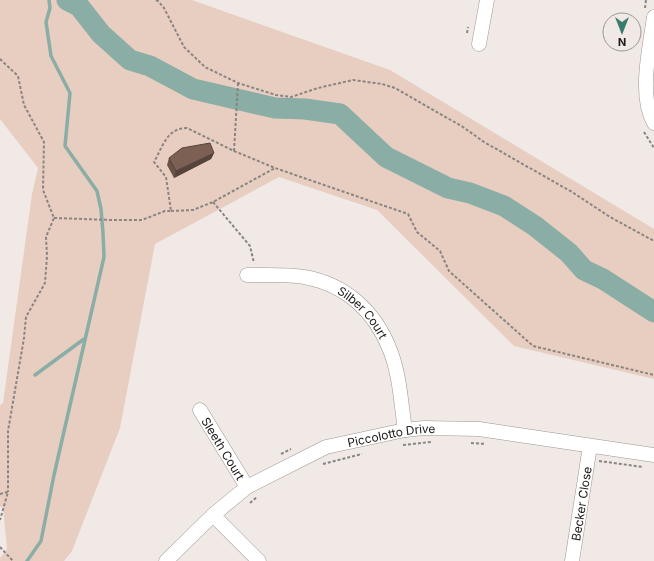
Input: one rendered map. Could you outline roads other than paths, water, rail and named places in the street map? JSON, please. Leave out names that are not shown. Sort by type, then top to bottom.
[{"type":"street","points":[[479,44],[486,0]]},
{"type":"street","points":[[654,17],[647,70],[646,96],[654,123]]},
{"type":"street","name":"Silber Court","points":[[252,275],[303,276],[325,282],[343,291],[362,306],[379,326],[390,351],[397,377],[405,430]]},
{"type":"street","name":"Sleeth Court","points":[[200,410],[247,487]]},
{"type":"street","name":"Piccolotto Drive","points":[[166,561],[213,515],[247,487],[326,447],[405,430],[424,428],[479,429],[589,452],[654,456]]},
{"type":"street","name":"Becker Close","points":[[572,561],[589,452]]},
{"type":"street","points":[[213,515],[259,561]]},
{"type":"waterway","points":[[27,561],[41,541],[54,475],[104,257],[101,209],[97,191],[65,146],[70,93],[51,56],[46,22],[50,8],[49,0]]},
{"type":"waterway","points":[[67,0],[79,6],[101,34],[130,60],[150,66],[193,89],[275,108],[305,109],[340,114],[386,157],[448,188],[470,193],[504,206],[535,226],[569,253],[584,270],[603,279],[654,312]]},
{"type":"waterway","points":[[35,375],[84,339]]}]
